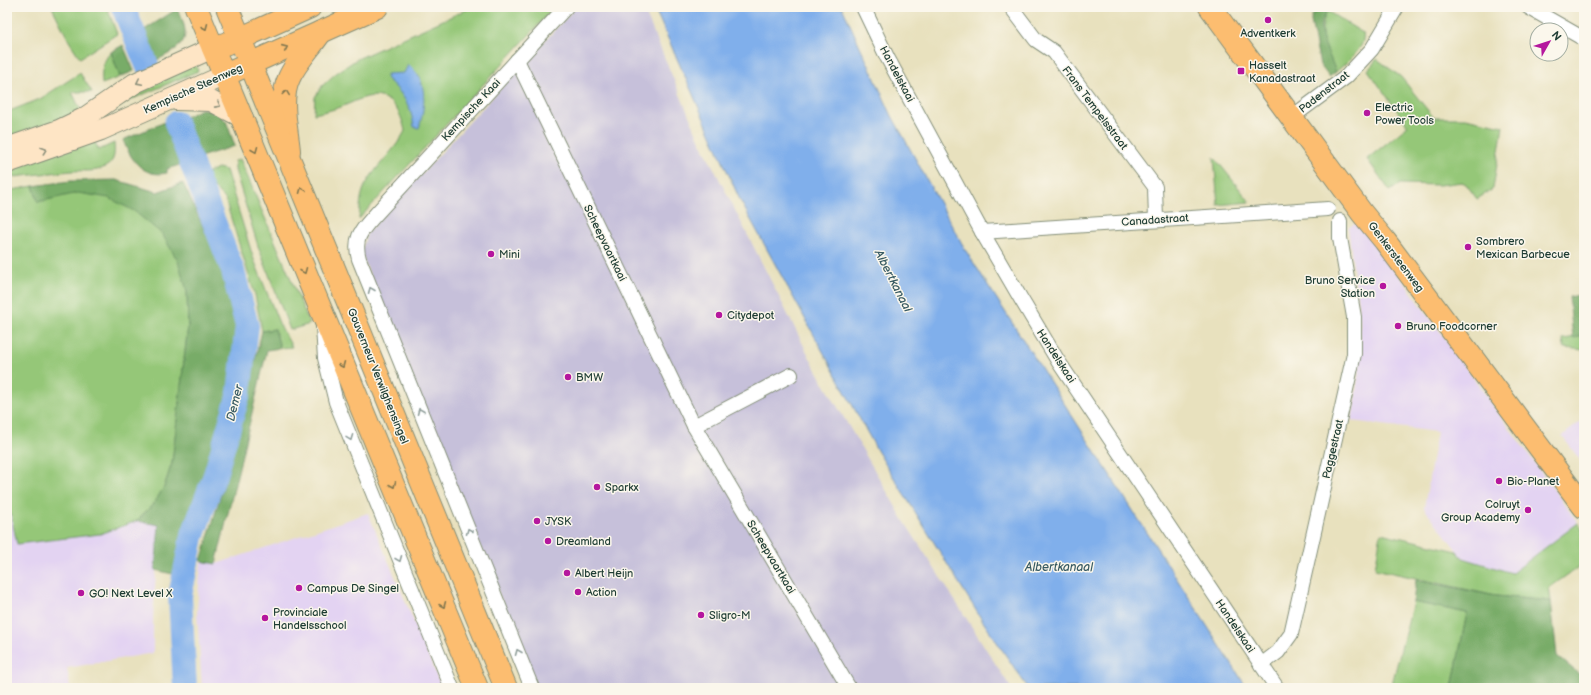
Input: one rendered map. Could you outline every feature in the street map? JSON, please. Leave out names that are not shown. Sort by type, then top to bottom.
[{"type":"main road","points":[[196,7],[243,118],[322,316],[477,688]]},
{"type":"main road","name":"Gouverneur Verwilghensingel","points":[[226,7],[506,688]]},
{"type":"main road","name":"Kempische Steenweg","points":[[7,163],[87,126],[135,83],[310,7]]},
{"type":"main road","name":"Kempische Steenweg","points":[[7,148],[59,130],[87,126],[182,98],[225,75],[377,7]]},
{"type":"main road","name":"Genkersteenweg","points":[[1210,7],[1584,507]]},
{"type":"main road","points":[[290,160],[285,110],[285,95],[288,79],[322,32]]},
{"type":"main road","points":[[182,98],[211,101],[243,118]]},
{"type":"street","name":"Kempische Kaai","points":[[532,688],[356,249],[357,240],[361,231],[566,7]]},
{"type":"street","name":"Handelskaai","points":[[863,7],[887,57],[982,232],[1058,361],[1277,688]]},
{"type":"street","name":"Frans Tempelsstraat","points":[[1011,7],[1036,40],[1054,52],[1155,187],[1156,220]]},
{"type":"street","name":"Padenstraat","points":[[1292,117],[1346,77],[1372,49],[1397,7]]},
{"type":"street","points":[[1528,7],[1584,39]]},
{"type":"street","name":"Scheepvaartkaai","points":[[517,60],[694,426],[849,688]]},
{"type":"street","name":"Canadastraat","points":[[982,232],[1328,209]]},
{"type":"street","name":"Paggestraat","points":[[1261,665],[1278,652],[1291,634],[1354,354],[1354,317],[1340,238],[1340,221]]},
{"type":"street","points":[[322,316],[325,358],[336,402],[452,688]]},
{"type":"street","points":[[694,426],[791,375]]},
{"type":"shaded area","points":[[576,7],[643,7],[699,139],[815,368],[904,521],[1011,688],[537,688],[361,253],[367,233]]},
{"type":"shaded area","points":[[1357,223],[1363,225],[1578,523],[1512,573],[1463,558],[1424,508],[1437,432],[1352,421],[1361,355],[1360,321],[1348,227]]},
{"type":"shaded area","points":[[1584,419],[1584,465],[1562,436]]},
{"type":"shaded area","name":"GO! Next Level X","points":[[7,512],[11,515],[17,543],[100,534],[137,521],[159,525],[153,617],[153,653],[67,668],[70,688],[7,688]]},
{"type":"shaded area","name":"Campus De Singel","points":[[368,513],[442,688],[202,688],[197,612],[201,561],[216,564]]},
{"type":"green space","points":[[52,7],[107,7],[117,34],[80,58],[69,41]]},
{"type":"green space","points":[[472,7],[555,7],[359,219],[361,198],[369,178],[391,152],[405,131],[401,117],[388,100],[375,96],[367,97],[341,107],[314,114],[315,97],[322,86],[335,74],[357,59]]},
{"type":"green space","points":[[1321,8],[1327,11],[1321,23],[1323,40],[1336,72],[1329,77],[1320,65],[1311,21],[1315,12]]},
{"type":"green space","points":[[177,9],[185,29],[185,36],[178,48],[153,62],[141,32]]},
{"type":"green space","points":[[1327,11],[1363,33],[1362,44],[1359,50],[1336,72],[1328,57],[1323,42],[1322,28]]},
{"type":"green space","points":[[123,45],[134,71],[120,77],[111,52]]},
{"type":"green space","points":[[111,52],[120,77],[102,84],[103,67]]},
{"type":"green space","points":[[1377,59],[1401,77],[1434,118],[1465,118],[1503,126],[1493,189],[1477,199],[1466,184],[1462,182],[1439,185],[1400,184],[1390,191],[1367,159],[1408,126],[1368,70]]},
{"type":"green space","points":[[195,63],[198,71],[116,106],[97,124],[71,130],[136,89]]},
{"type":"green space","points":[[80,73],[92,92],[72,92],[82,113],[7,143],[7,112],[40,99]]},
{"type":"green space","points":[[201,109],[214,110],[226,121],[235,146],[200,157],[194,151],[184,118]]},
{"type":"green space","points":[[172,119],[189,162],[167,169],[167,173],[151,173],[139,166],[134,161],[123,140]]},
{"type":"green space","points":[[94,141],[99,150],[114,143],[113,160],[101,169],[93,171],[72,171],[7,178],[7,168]]},
{"type":"green space","points":[[1214,157],[1250,202],[1218,205]]},
{"type":"green space","points":[[240,159],[310,324],[290,330],[258,246],[235,170],[235,161]]},
{"type":"green space","points":[[218,168],[226,170],[253,257],[279,323],[292,347],[280,348],[275,329],[262,331],[255,295],[225,199],[202,175]]},
{"type":"green space","points":[[116,180],[157,192],[183,183],[230,285],[240,334],[234,387],[177,575],[155,570],[159,525],[137,521],[155,502],[164,487],[172,463],[188,326],[187,291],[178,261],[162,234],[134,211],[109,198],[78,193],[38,202],[33,186],[70,181]]},
{"type":"green space","points":[[98,185],[177,229],[187,291],[188,326],[172,463],[164,487],[155,502],[137,521],[100,534],[17,544],[11,515],[7,512],[7,191],[33,186],[35,192]]},
{"type":"green space","points":[[1584,294],[1584,336],[1573,338],[1569,297]]},
{"type":"green space","points":[[275,329],[280,348],[267,350],[216,564],[201,561],[230,464],[262,331]]},
{"type":"green space","points":[[1584,336],[1584,350],[1564,348],[1563,339]]},
{"type":"green space","points":[[1578,523],[1584,531],[1584,563],[1549,588],[1551,601],[1496,596],[1375,569],[1381,533],[1457,551],[1463,558],[1512,573]]},
{"type":"green space","points":[[1416,580],[1496,596],[1551,601],[1557,656],[1584,678],[1584,688],[1452,688],[1467,613],[1413,602]]},
{"type":"green space","points":[[1413,602],[1467,613],[1452,688],[1391,688]]},
{"type":"water","name":"Albertkanaal","points":[[654,7],[842,7],[892,116],[966,251],[1247,688],[1028,688],[982,620],[878,452],[740,200]]},
{"type":"water","points":[[408,65],[415,71],[419,78],[424,94],[423,111],[419,128],[414,127],[411,112],[405,100],[397,88],[386,78],[387,74],[404,73]]},
{"type":"waterway","name":"Demer","points":[[123,7],[147,65]]},
{"type":"waterway","name":"Demer","points":[[176,123],[233,271],[247,326],[239,393],[215,475],[192,537],[180,596],[185,688]]},
{"type":"place","name":"Adventkerk","points":[[1268,20]]},
{"type":"place","name":"Hasselt Kanadastraat","points":[[1241,71]]},
{"type":"place","name":"Electric Power Tools","points":[[1367,113]]},
{"type":"place","name":"Sombrero Mexican Barbecue","points":[[1468,247]]},
{"type":"place","name":"Mini","points":[[491,254]]},
{"type":"place","name":"Bruno Service Station","points":[[1383,286]]},
{"type":"place","name":"Citydepot","points":[[719,315]]},
{"type":"place","name":"Bruno Foodcorner","points":[[1398,326]]},
{"type":"place","name":"BMW","points":[[568,377]]},
{"type":"place","name":"Bio-Planet","points":[[1499,481]]},
{"type":"place","name":"Sparkx","points":[[597,487]]},
{"type":"place","name":"Colruyt Group Academy","points":[[1528,510]]},
{"type":"place","name":"JYSK","points":[[537,521]]},
{"type":"place","name":"Dreamland","points":[[548,541]]},
{"type":"place","name":"Albert Heijn","points":[[567,573]]},
{"type":"place","name":"Campus De Singel","points":[[299,588]]},
{"type":"place","name":"Action","points":[[578,592]]},
{"type":"place","name":"GO! Next Level X","points":[[81,593]]},
{"type":"place","name":"Sligro-M","points":[[701,615]]},
{"type":"place","name":"Provinciale Handelsschool","points":[[265,618]]}]
